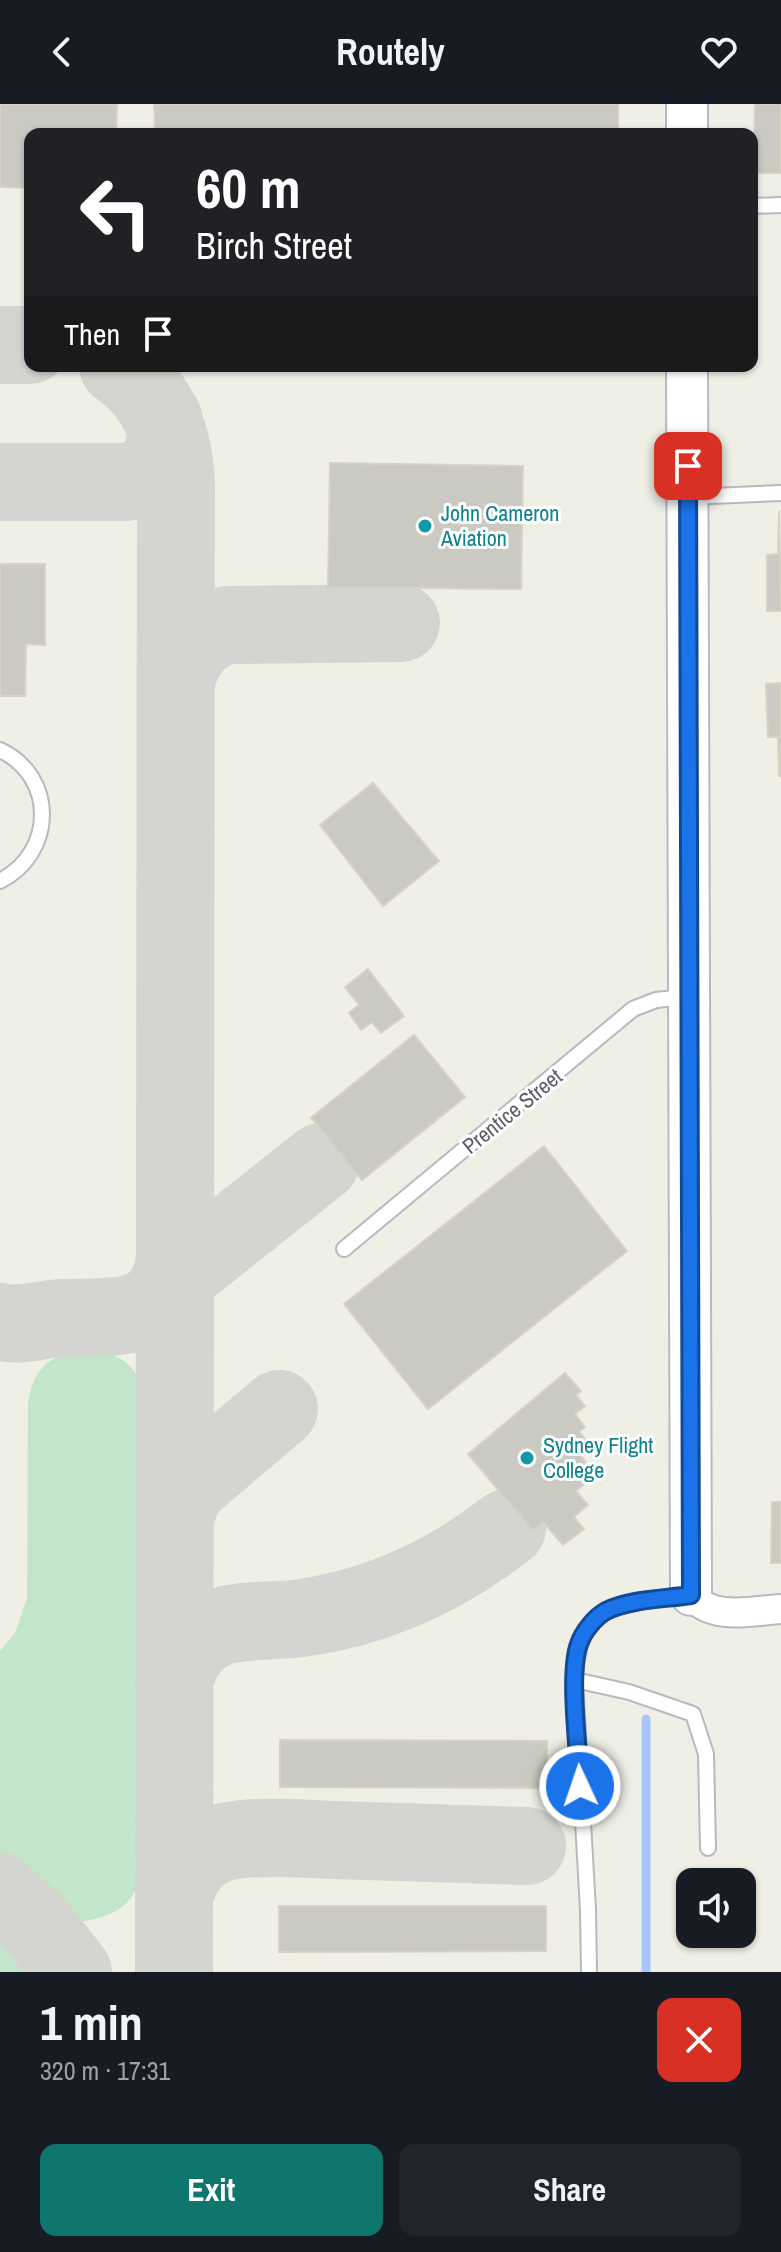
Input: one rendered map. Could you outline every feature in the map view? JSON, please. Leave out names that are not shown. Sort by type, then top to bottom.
[{"type":"street","points":[[687,104],[687,128]]},
{"type":"street","points":[[687,372],[691,1595],[699,1605],[713,1611],[781,1609]]},
{"type":"lane","points":[[758,206],[781,205]]},
{"type":"lane","points":[[688,497],[781,493]]},
{"type":"lane","points":[[0,750],[12,755],[26,768],[35,784],[42,816],[41,834],[34,850],[24,865],[0,881]]},
{"type":"lane","name":"Prentice Street","points":[[344,1249],[633,1009],[656,1000],[689,997]]},
{"type":"lane","points":[[589,1972],[575,1680],[579,1643],[602,1612],[619,1606],[691,1595]]},
{"type":"lane","points":[[575,1680],[629,1692],[693,1714],[706,1754],[708,1848]]},
{"type":"green space","points":[[76,1350],[100,1352],[119,1358],[134,1371],[143,1393],[143,1869],[134,1893],[119,1909],[100,1918],[74,1923],[0,1860],[0,1651],[15,1633],[27,1598],[30,1393],[42,1368]]},
{"type":"green space","points":[[0,1927],[42,1972],[0,1972]]},
{"type":"building","points":[[0,104],[117,104],[116,128],[24,128],[24,188],[0,187]]},
{"type":"building","points":[[154,104],[618,104],[618,128],[155,128]]},
{"type":"building","points":[[755,104],[781,104],[781,173],[758,173],[758,128],[754,128]]},
{"type":"building","name":"John Cameron Aviation","points":[[330,463],[523,466],[521,589],[328,587]]},
{"type":"building","points":[[779,511],[781,611],[767,611],[767,555],[778,554]]},
{"type":"building","points":[[0,564],[45,564],[45,645],[26,644],[25,696],[0,696]]},
{"type":"building","points":[[781,683],[779,776],[778,737],[768,737],[766,684]]},
{"type":"building","points":[[373,783],[439,861],[383,906],[320,825]]},
{"type":"building","points":[[368,969],[404,1016],[381,1033],[372,1022],[361,1030],[349,1013],[359,1005],[345,987]]},
{"type":"building","points":[[414,1035],[465,1097],[362,1180],[311,1118]]},
{"type":"building","points":[[544,1146],[627,1251],[428,1409],[344,1304]]},
{"type":"building","name":"Sydney Flight College","points":[[565,1373],[581,1391],[576,1395],[585,1406],[575,1414],[585,1427],[579,1432],[590,1445],[579,1454],[586,1462],[579,1468],[589,1480],[576,1491],[588,1505],[574,1517],[584,1529],[563,1545],[543,1522],[533,1531],[468,1454]]},
{"type":"building","points":[[772,1502],[781,1502],[781,1563],[771,1563]]},
{"type":"building","points":[[280,1740],[547,1741],[547,1788],[280,1787]]},
{"type":"building","points":[[279,1906],[546,1906],[546,1951],[279,1952]]},
{"type":"waterway","points":[[646,1719],[646,1972]]},
{"type":"taxiway","points":[[0,345],[24,345]]},
{"type":"taxiway","points":[[126,372],[144,390],[162,418],[172,450],[176,485],[174,1972]]},
{"type":"taxiway","points":[[0,482],[125,482],[136,479],[154,468],[163,451],[163,418]]},
{"type":"taxiway","points":[[176,681],[193,646],[208,633],[227,625],[401,623]]},
{"type":"taxiway","points":[[175,1278],[321,1162]]},
{"type":"taxiway","points":[[0,1322],[24,1323],[135,1313],[161,1295],[170,1279],[175,1257]]},
{"type":"taxiway","points":[[175,1518],[182,1496],[191,1484],[279,1409]]},
{"type":"taxiway","points":[[174,1682],[187,1652],[212,1630],[232,1624],[291,1619],[358,1606],[436,1574],[507,1528]]},
{"type":"taxiway","points":[[174,1898],[179,1882],[198,1855],[213,1846],[240,1839],[527,1846]]},
{"type":"taxiway","points":[[0,1892],[36,1925],[73,1972]]},
{"type":"place","name":"John Cameron Aviation","points":[[425,526]]},
{"type":"place","name":"Sydney Flight College","points":[[527,1458]]},
{"type":"route","points":[[580,1786],[575,1680],[579,1643],[588,1627],[602,1612],[619,1606],[691,1595],[688,466]]}]
